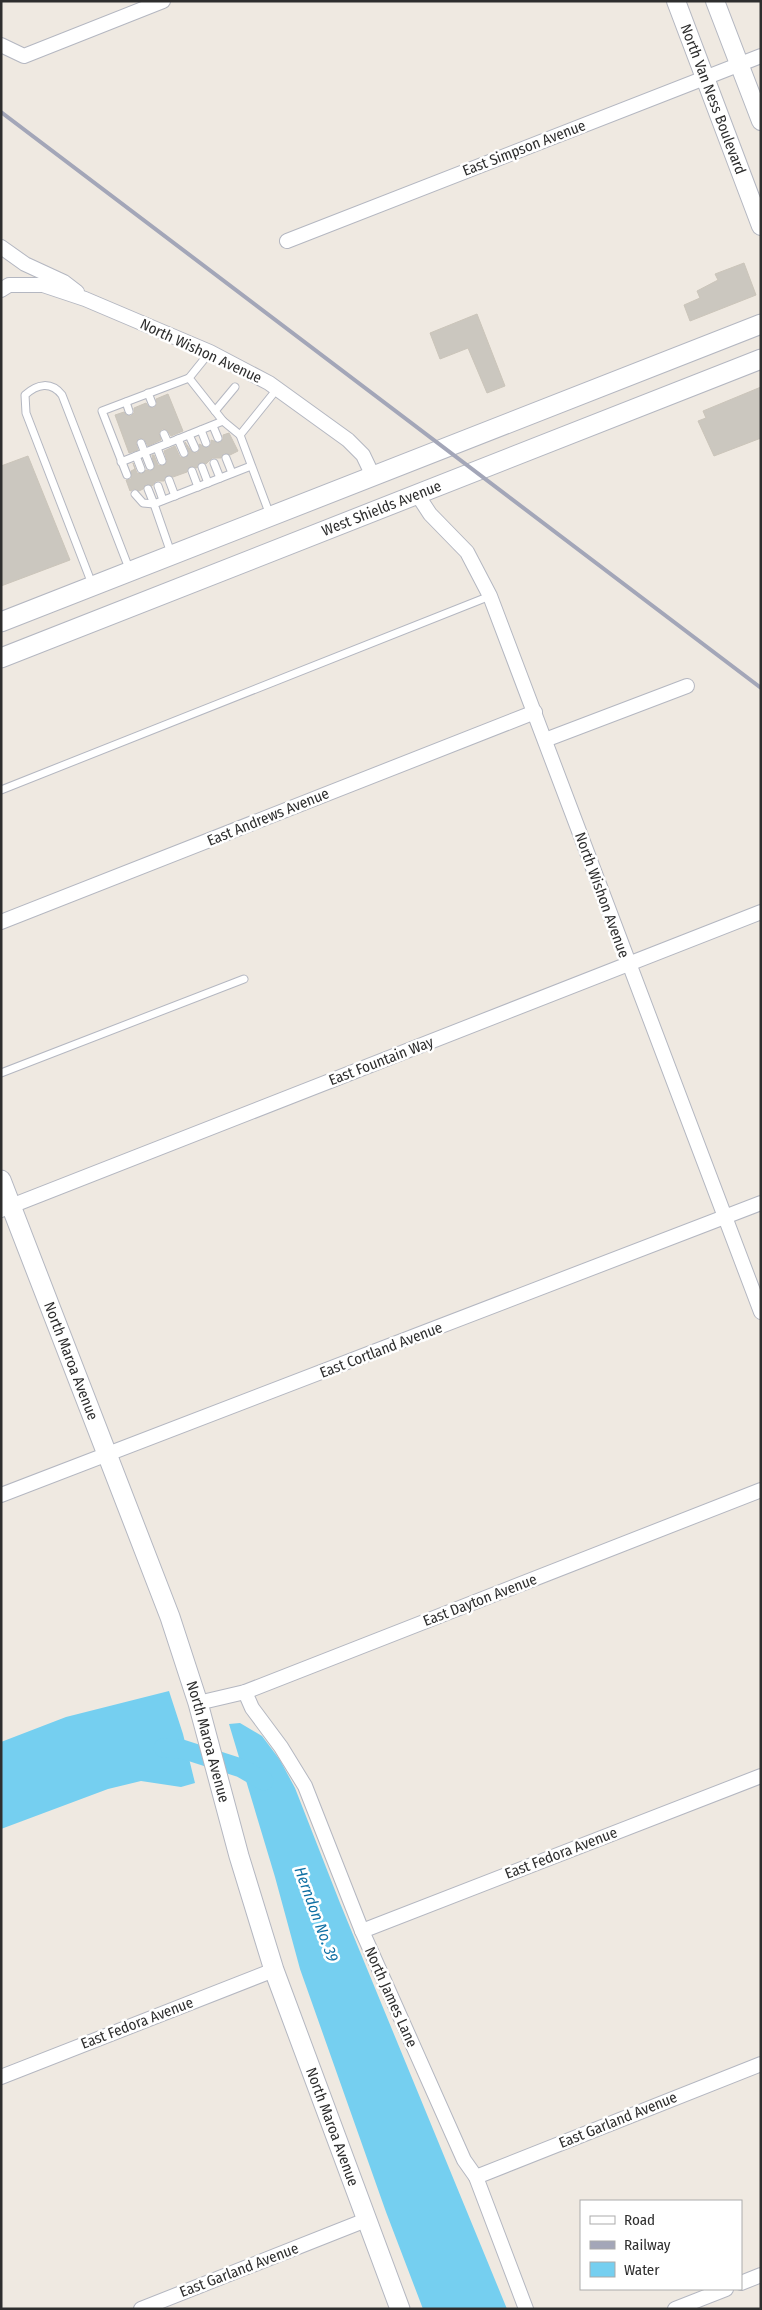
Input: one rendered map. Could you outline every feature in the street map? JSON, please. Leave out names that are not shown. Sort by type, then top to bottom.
[{"type":"main road","points":[[1,622],[761,324]]},
{"type":"main road","name":"West Shields Avenue","points":[[1,658],[761,359]]},
{"type":"main road","name":"North Maroa Avenue","points":[[1,1180],[6,1208],[108,1455],[170,1616],[198,1703],[206,1737],[274,1970],[400,2309]]},
{"type":"street","points":[[1,45],[24,56],[163,1]]},
{"type":"street","name":"North Van Ness Boulevard","points":[[676,1],[761,226]]},
{"type":"street","points":[[715,1],[761,121]]},
{"type":"street","name":"East Simpson Avenue","points":[[287,241],[761,56]]},
{"type":"street","name":"North Wishon Avenue","points":[[1,247],[25,264],[64,282],[85,298]]},
{"type":"street","name":"North Wishon Avenue","points":[[1,290],[18,285],[43,285],[85,298],[210,352],[277,389],[348,440],[363,455],[372,476]]},
{"type":"street","name":"North Wishon Avenue","points":[[417,494],[430,514],[467,552],[490,596],[761,1312]]},
{"type":"street","points":[[545,740],[687,686]]},
{"type":"street","name":"East Andrews Avenue","points":[[1,922],[535,712]]},
{"type":"street","name":"East Fountain Way","points":[[6,1208],[761,912]]},
{"type":"street","name":"East Cortland Avenue","points":[[1,1495],[761,1203]]},
{"type":"street","name":"East Dayton Avenue","points":[[198,1703],[245,1692],[761,1490]]},
{"type":"street","name":"North James Lane","points":[[245,1692],[252,1708],[281,1747],[305,1786],[362,1931],[464,2160],[476,2177],[526,2309]]},
{"type":"street","name":"East Fedora Avenue","points":[[362,1931],[761,1776]]},
{"type":"street","name":"East Fedora Avenue","points":[[1,2077],[274,1970]]},
{"type":"street","name":"East Garland Avenue","points":[[476,2177],[761,2064]]},
{"type":"street","name":"East Garland Avenue","points":[[141,2309],[366,2220]]},
{"type":"street","points":[[742,2283],[761,2275]]},
{"type":"street","points":[[675,2309],[723,2290]]},
{"type":"lane","points":[[127,475],[102,411],[189,378],[210,352]]},
{"type":"lane","points":[[189,378],[223,422],[240,435],[270,516]]},
{"type":"lane","points":[[93,586],[26,413],[25,395],[31,389],[40,385],[47,385],[58,389],[62,395],[130,572]]},
{"type":"lane","points":[[215,411],[235,387]]},
{"type":"lane","points":[[240,435],[277,389]]},
{"type":"lane","points":[[148,393],[152,403]]},
{"type":"lane","points":[[126,402],[129,412]]},
{"type":"lane","points":[[121,462],[223,422]]},
{"type":"lane","points":[[213,426],[218,438]]},
{"type":"lane","points":[[201,430],[206,443]]},
{"type":"lane","points":[[164,434],[168,443]]},
{"type":"lane","points":[[189,435],[195,448]]},
{"type":"lane","points":[[178,439],[184,453]]},
{"type":"lane","points":[[141,442],[150,466]]},
{"type":"lane","points":[[157,448],[162,461]]},
{"type":"lane","points":[[136,456],[141,470]]},
{"type":"lane","points":[[226,458],[232,474]]},
{"type":"lane","points":[[214,463],[220,478]]},
{"type":"lane","points":[[134,494],[143,504],[154,504],[252,466]]},
{"type":"lane","points":[[202,467],[208,483]]},
{"type":"lane","points":[[192,471],[198,487]]},
{"type":"lane","points":[[169,480],[175,496]]},
{"type":"lane","points":[[158,486],[163,500]]},
{"type":"lane","points":[[148,489],[172,555]]},
{"type":"lane","points":[[1,790],[490,596]]},
{"type":"lane","points":[[1,1073],[244,979]]},
{"type":"water","points":[[169,1691],[183,1734],[195,1783],[181,1787],[141,1781],[108,1789],[1,1829],[1,1742],[66,1717]]},
{"type":"water","points":[[240,1723],[262,1736],[280,1760],[295,1788],[340,1903],[507,2309],[423,2309],[386,2212],[300,1969],[275,1877],[229,1724]]},
{"type":"building","points":[[744,263],[756,295],[690,321],[684,305],[700,298],[697,291],[718,280],[715,274]]},
{"type":"building","points":[[477,314],[505,386],[487,393],[468,348],[440,359],[430,333]]},
{"type":"building","points":[[761,387],[761,438],[714,456],[698,421],[706,418],[703,411]]},
{"type":"building","points":[[168,394],[183,431],[171,436],[167,430],[162,429],[159,433],[161,440],[148,446],[144,439],[139,438],[136,443],[138,450],[129,453],[115,415],[124,412],[126,415],[131,416],[134,413],[134,408],[146,403],[149,407],[154,408],[157,404],[156,399]]},
{"type":"building","points":[[229,433],[238,451],[230,455],[224,453],[221,458],[212,458],[206,464],[201,462],[197,468],[191,466],[187,472],[173,477],[168,475],[164,481],[156,481],[152,486],[146,484],[139,491],[134,489],[130,491],[126,480],[131,479],[131,471],[135,469],[133,463],[137,473],[142,474],[146,470],[154,469],[152,455],[154,455],[158,465],[163,466],[167,461],[164,451],[175,446],[180,457],[186,458],[189,453],[185,442],[192,452],[197,453],[200,449],[199,444],[208,448],[211,440],[220,443],[223,435]]},
{"type":"building","points":[[28,456],[70,560],[1,586],[1,466]]},
{"type":"waterway","name":"Herndon No. 39","points":[[163,1748],[182,1749],[241,1768],[264,1781]]},
{"type":"railway","points":[[1,112],[761,688]]}]
